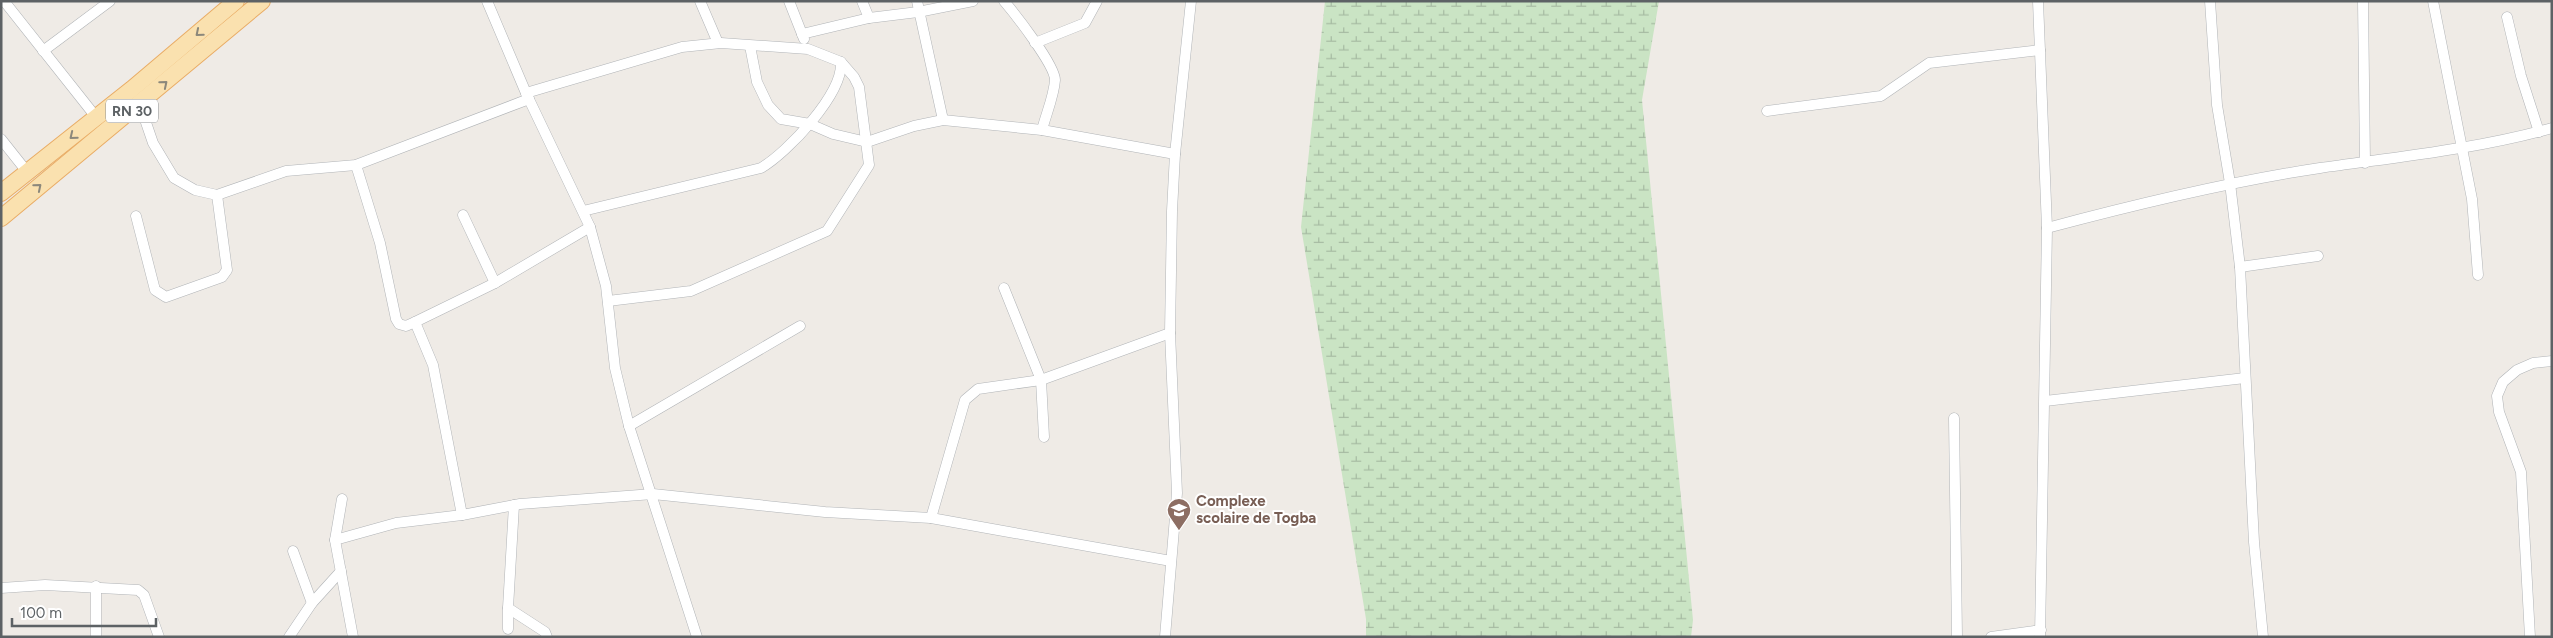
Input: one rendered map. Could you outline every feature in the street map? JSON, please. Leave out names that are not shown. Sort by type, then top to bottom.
[{"type":"main road","name":"RN 30","points":[[1,193],[28,173],[236,1]]},
{"type":"main road","name":"RN 30","points":[[1,218],[140,105],[262,1]]},
{"type":"street","points":[[4,1],[96,117]]},
{"type":"street","points":[[43,51],[110,1]]},
{"type":"street","points":[[487,1],[528,96],[590,227],[608,301],[615,368],[629,426],[653,494],[697,637]]},
{"type":"street","points":[[700,1],[718,43]]},
{"type":"street","points":[[790,1],[808,49]]},
{"type":"street","points":[[862,1],[869,18]]},
{"type":"street","points":[[917,1],[942,120]]},
{"type":"street","points":[[802,34],[869,18],[918,12],[973,1]]},
{"type":"street","points":[[1004,1],[1035,43],[1052,70],[1055,80],[1042,130]]},
{"type":"street","points":[[1035,43],[1085,23],[1097,1]]},
{"type":"street","points":[[1164,637],[1177,493],[1170,333],[1175,154],[1191,1]]},
{"type":"street","points":[[1991,637],[2040,633],[2047,228],[2038,1]]},
{"type":"street","points":[[2210,1],[2217,105],[2230,183],[2240,267],[2254,542],[2263,637]]},
{"type":"street","points":[[2363,1],[2365,163]]},
{"type":"street","points":[[2432,1],[2472,200],[2478,275]]},
{"type":"street","points":[[2507,17],[2521,76],[2539,132]]},
{"type":"street","points":[[140,105],[153,143],[174,178],[194,190],[217,195],[286,171],[356,165],[528,96],[682,47],[718,43],[808,49],[841,62],[854,77],[859,87],[867,142],[868,170],[827,231],[691,292],[608,301]]},
{"type":"street","points":[[750,46],[757,82],[768,105],[781,119],[810,124],[833,134],[867,142],[914,126],[942,120],[1042,130],[1175,154]]},
{"type":"street","points":[[1767,111],[1881,96],[1929,63],[2040,50]]},
{"type":"street","points":[[583,210],[761,168],[782,153],[810,124],[839,80],[841,62]]},
{"type":"street","points":[[2047,228],[2148,201],[2230,183],[2462,147],[2552,128]]},
{"type":"street","points":[[1,139],[28,173]]},
{"type":"street","points":[[356,165],[380,243],[396,319],[399,324],[406,326],[495,283],[590,227]]},
{"type":"street","points":[[136,216],[156,290],[166,297],[222,277],[227,270],[217,195]]},
{"type":"street","points":[[464,215],[495,283]]},
{"type":"street","points":[[2240,267],[2318,256]]},
{"type":"street","points":[[1004,288],[1041,380],[1044,437]]},
{"type":"street","points":[[415,322],[433,365],[462,515]]},
{"type":"street","points":[[629,426],[800,326]]},
{"type":"street","points":[[931,518],[965,400],[978,388],[1041,380],[1170,333]]},
{"type":"street","points":[[2530,637],[2521,472],[2499,412],[2497,396],[2503,382],[2517,370],[2533,363],[2552,360]]},
{"type":"street","points":[[2045,401],[2245,378]]},
{"type":"street","points":[[1954,418],[1957,637]]},
{"type":"street","points":[[335,540],[396,522],[462,515],[514,505],[653,494],[825,512],[931,518],[1171,560]]},
{"type":"street","points":[[342,500],[335,540],[353,637]]},
{"type":"street","points":[[508,629],[514,505]]},
{"type":"street","points":[[294,551],[312,603]]},
{"type":"street","points":[[289,637],[312,603],[341,571]]},
{"type":"street","points":[[1,588],[45,585],[96,586],[141,592],[159,637]]},
{"type":"street","points":[[96,586],[96,637]]},
{"type":"street","points":[[508,608],[545,632],[547,637]]},
{"type":"green space","points":[[1325,1],[1659,1],[1642,100],[1693,620],[1691,637],[1366,637],[1366,619],[1301,227]]},
{"type":"place","name":"Complexe scolaire de Togba","points":[[1179,531]]}]
